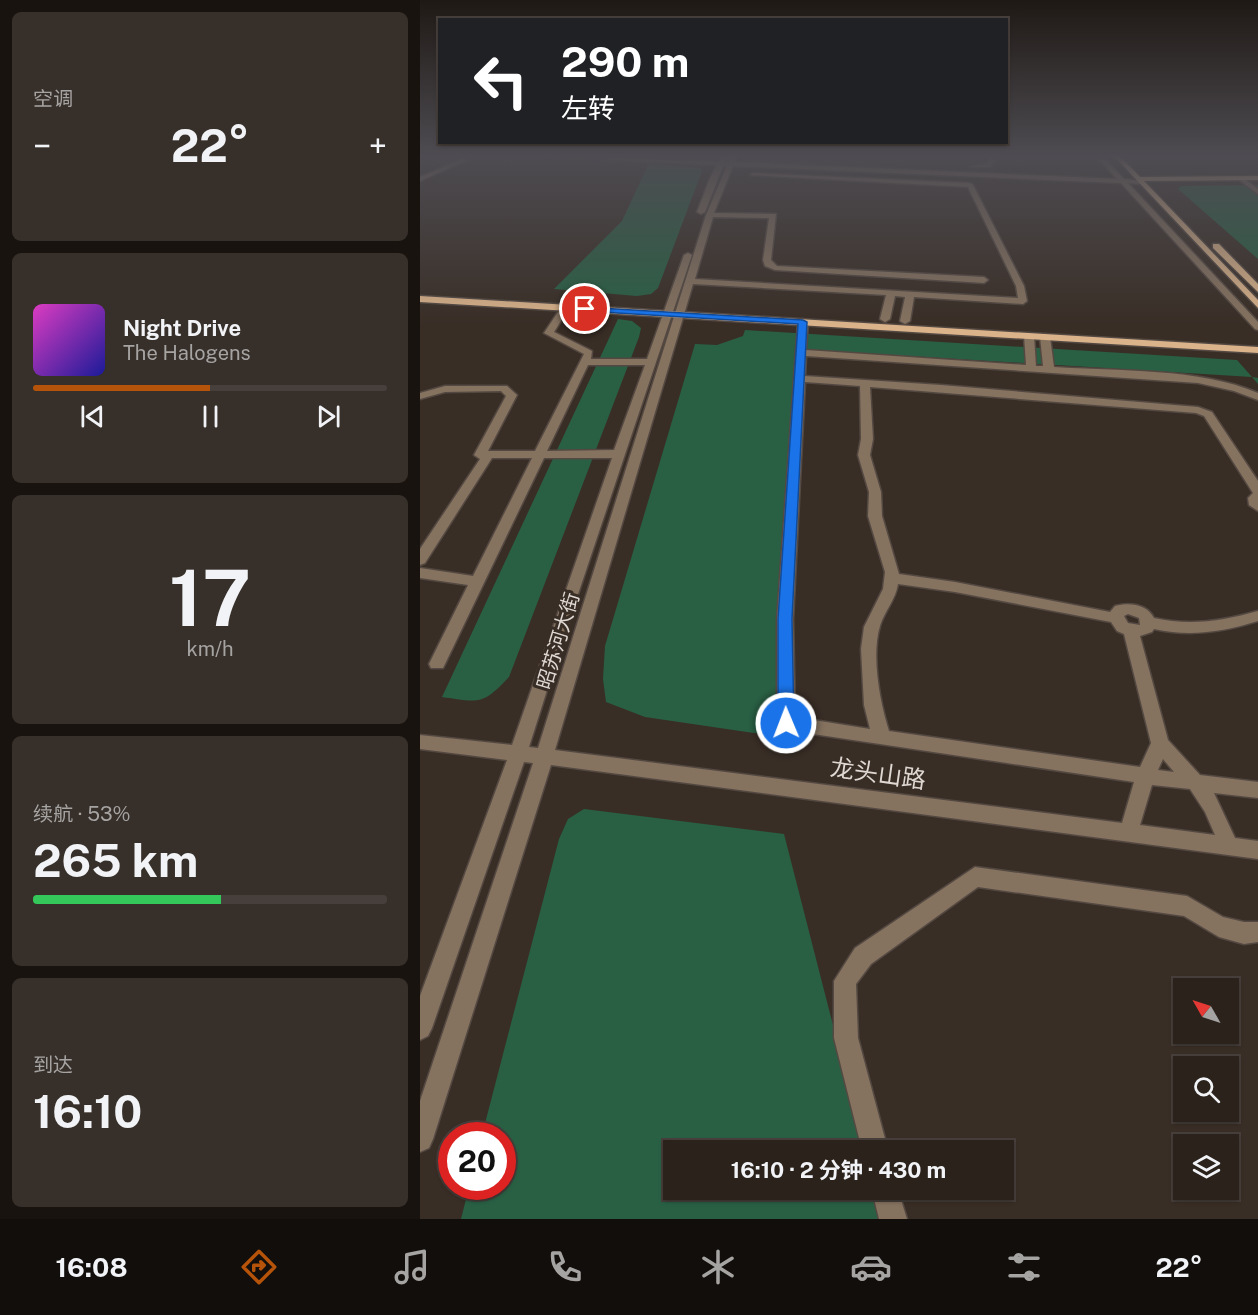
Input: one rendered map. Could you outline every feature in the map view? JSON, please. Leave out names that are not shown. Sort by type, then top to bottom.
[{"type":"main road","points":[[1168,212],[1258,306]]},
{"type":"main road","points":[[1182,212],[1201,231]]},
{"type":"main road","points":[[1209,239],[1258,289]]},
{"type":"main road","points":[[420,291],[803,322],[1258,350]]},
{"type":"main road","points":[[420,299],[565,308],[905,321],[1258,341]]},
{"type":"street","name":"昭苏河大街","points":[[420,1139],[544,757],[703,212]]},
{"type":"street","name":"昭苏河大街","points":[[420,1028],[518,753],[651,362],[690,281],[711,212]]},
{"type":"street","points":[[690,281],[1023,301],[1020,285],[985,212]]},
{"type":"street","points":[[1151,212],[1258,327]]},
{"type":"street","points":[[710,215],[773,216],[767,260],[768,264],[775,268],[984,280]]},
{"type":"street","points":[[905,276],[905,321]]},
{"type":"street","points":[[885,320],[891,293]]},
{"type":"street","points":[[437,664],[589,354],[549,333],[565,308]]},
{"type":"street","points":[[803,322],[785,619],[786,723],[1145,776],[1258,790]]},
{"type":"street","points":[[1029,336],[1031,369]]},
{"type":"street","points":[[1046,337],[1049,370]]},
{"type":"street","points":[[801,353],[1198,380],[1228,386],[1258,397]]},
{"type":"street","points":[[585,362],[651,362]]},
{"type":"street","points":[[800,379],[1198,410],[1208,414],[1258,491]]},
{"type":"street","points":[[865,383],[867,440],[864,455],[874,492],[875,516],[888,556],[891,578],[890,589],[872,627],[869,648],[872,705],[882,738]]},
{"type":"street","points":[[420,396],[445,389],[502,388],[509,391],[512,395],[480,455],[619,454]]},
{"type":"street","points":[[420,560],[488,455]]},
{"type":"street","points":[[1258,496],[1254,498],[1255,505],[1258,507]]},
{"type":"street","points":[[420,573],[478,582]]},
{"type":"street","points":[[891,578],[955,587],[1116,618],[1122,627],[1131,631],[1147,628],[1148,622],[1145,615],[1138,610],[1120,610],[1116,618]]},
{"type":"street","points":[[1148,622],[1201,629],[1258,616]]},
{"type":"street","points":[[1131,631],[1160,742],[1213,808],[1229,846]]},
{"type":"street","name":"龙头山路","points":[[420,742],[1258,850]]},
{"type":"street","points":[[1129,833],[1134,807],[1145,776],[1157,757],[1160,742]]},
{"type":"street","points":[[872,1140],[846,1038],[844,981],[863,956],[975,877],[1187,906],[1219,926],[1244,933],[1257,932]]},
{"type":"street","points":[[888,1200],[893,1219]]},
{"type":"green space","points":[[626,212],[687,212],[658,288],[651,294],[637,296],[554,289],[622,221]]},
{"type":"green space","points":[[1204,212],[1258,212],[1258,259]]},
{"type":"green space","points":[[618,319],[632,321],[641,328],[639,337],[509,677],[492,693],[479,700],[442,697]]},
{"type":"green space","points":[[745,330],[1237,360],[1252,377],[795,349],[774,736],[645,717],[606,702],[603,679],[605,646],[695,344],[717,345],[743,336]]},
{"type":"green space","points":[[584,809],[784,834],[862,1140],[663,1140],[663,1200],[878,1200],[883,1219],[461,1219],[466,1200],[516,1200],[516,1122],[485,1122],[559,839],[568,819]]},
{"type":"route","points":[[585,309],[803,322],[785,619],[786,723]]}]
